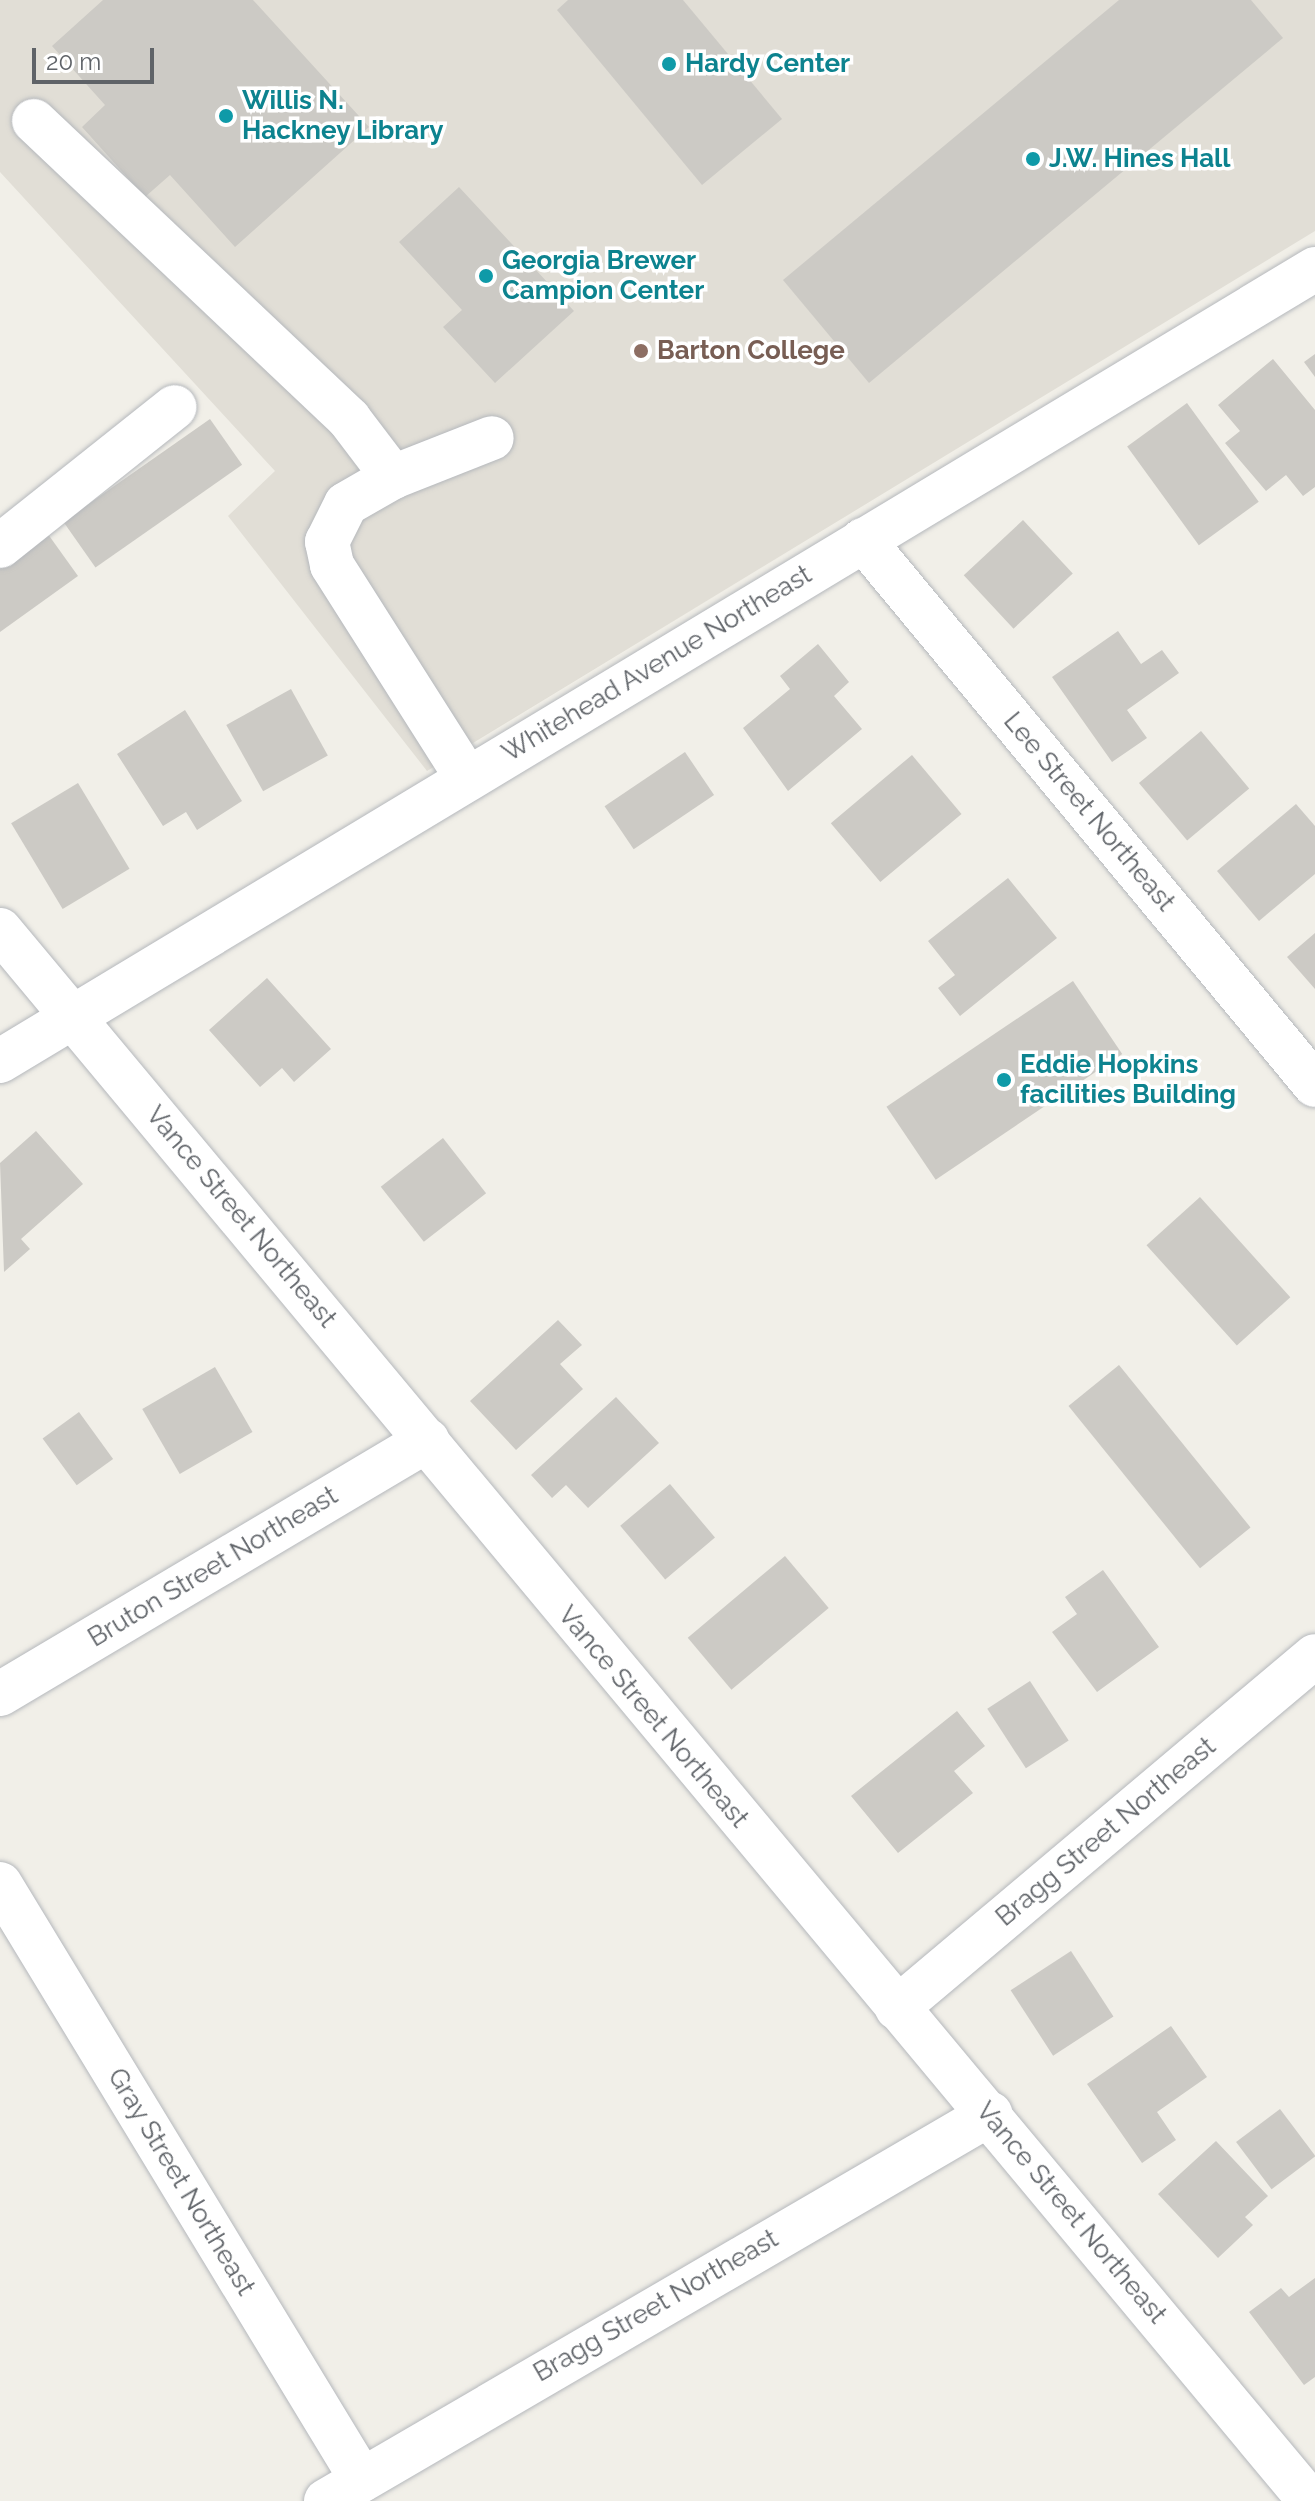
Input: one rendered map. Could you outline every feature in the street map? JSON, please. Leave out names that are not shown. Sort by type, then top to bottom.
[{"type":"street","points":[[34,121],[349,419],[393,477]]},
{"type":"street","name":"Whitehead Avenue Northeast","points":[[0,1061],[1315,269]]},
{"type":"street","points":[[0,546],[175,407]]},
{"type":"street","points":[[467,778],[332,565],[327,542],[346,504],[393,477],[492,438]]},
{"type":"street","name":"Lee Street Northeast","points":[[863,540],[1315,1085]]},
{"type":"street","name":"Vance Street Northeast","points":[[0,930],[1310,2501]]},
{"type":"street","name":"Bruton Street Northeast","points":[[0,1694],[427,1440]]},
{"type":"street","name":"Bragg Street Northeast","points":[[897,2008],[1315,1656]]},
{"type":"street","name":"Gray Street Northeast","points":[[0,1884],[344,2490]]},
{"type":"street","name":"Bragg Street Northeast","points":[[344,2490],[990,2114]]},
{"type":"shaded area","name":"Barton College","points":[[0,0],[1315,0],[1315,231],[427,771],[228,516],[275,471],[0,172]]},
{"type":"building","name":"Willis N. Hackney Library","points":[[103,0],[253,0],[369,127],[235,247],[170,175],[145,197],[82,127],[105,105],[52,46]]},
{"type":"building","name":"Hardy Center","points":[[568,0],[683,0],[782,119],[702,185],[557,10]]},
{"type":"building","name":"J.W. Hines Hall","points":[[1119,0],[1251,0],[1283,38],[869,383],[783,280]]},
{"type":"building","name":"Georgia Brewer Campion Center","points":[[459,187],[574,311],[495,383],[443,327],[462,310],[399,242]]},
{"type":"building","points":[[1315,354],[1315,377],[1304,362]]},
{"type":"building","points":[[1273,359],[1315,410],[1315,487],[1303,496],[1286,475],[1266,491],[1225,443],[1240,431],[1218,405]]},
{"type":"building","points":[[1187,403],[1259,502],[1199,545],[1127,446]]},
{"type":"building","points":[[210,419],[242,465],[95,568],[63,522]]},
{"type":"building","points":[[1023,520],[1073,573],[1014,629],[964,575]]},
{"type":"building","points":[[45,530],[78,576],[0,632],[0,562]]},
{"type":"building","points":[[1118,631],[1141,664],[1162,650],[1179,673],[1127,710],[1147,738],[1112,762],[1052,677]]},
{"type":"building","points":[[818,644],[849,682],[834,696],[862,729],[788,791],[743,728],[790,689],[780,676]]},
{"type":"building","points":[[291,689],[328,755],[263,791],[226,725]]},
{"type":"building","points":[[185,710],[242,801],[197,830],[186,812],[163,826],[117,754]]},
{"type":"building","points":[[1201,731],[1249,788],[1187,841],[1139,783]]},
{"type":"building","points":[[685,752],[714,795],[634,849],[605,806]]},
{"type":"building","points":[[912,755],[961,814],[880,882],[831,823]]},
{"type":"building","points":[[78,783],[130,869],[63,909],[11,823]]},
{"type":"building","points":[[1296,804],[1315,826],[1315,874],[1259,921],[1217,871]]},
{"type":"building","points":[[1008,878],[1057,938],[960,1016],[938,988],[955,975],[928,941]]},
{"type":"building","points":[[1315,933],[1315,989],[1287,957]]},
{"type":"building","points":[[267,978],[331,1049],[294,1082],[282,1068],[260,1087],[209,1030]]},
{"type":"building","name":"Eddie Hopkins facilities Building","points":[[1073,981],[1122,1054],[936,1180],[886,1107]]},
{"type":"building","points":[[36,1131],[83,1184],[21,1239],[30,1249],[4,1272],[0,1163]]},
{"type":"building","points":[[443,1138],[486,1193],[424,1242],[381,1187]]},
{"type":"building","points":[[1200,1197],[1290,1297],[1237,1346],[1146,1245]]},
{"type":"building","points":[[558,1320],[582,1345],[560,1364],[583,1389],[516,1450],[470,1401]]},
{"type":"building","points":[[1119,1365],[1251,1527],[1200,1568],[1068,1406]]},
{"type":"building","points":[[215,1367],[252,1432],[180,1474],[142,1409]]},
{"type":"building","points":[[616,1397],[659,1443],[588,1508],[566,1485],[552,1498],[531,1475]]},
{"type":"building","points":[[79,1412],[113,1459],[77,1485],[43,1438]]},
{"type":"building","points":[[670,1484],[715,1538],[665,1579],[620,1526]]},
{"type":"building","points":[[785,1556],[829,1608],[731,1690],[688,1638]]},
{"type":"building","points":[[1103,1570],[1159,1647],[1097,1692],[1052,1632],[1077,1614],[1065,1597]]},
{"type":"building","points":[[1030,1681],[1069,1741],[1026,1768],[987,1709]]},
{"type":"building","points":[[957,1711],[985,1746],[954,1771],[973,1793],[898,1853],[851,1796]]},
{"type":"building","points":[[1071,1951],[1113,2016],[1053,2056],[1011,1990]]},
{"type":"building","points":[[1171,2026],[1207,2077],[1157,2112],[1176,2140],[1142,2163],[1087,2084]]},
{"type":"building","points":[[1280,2109],[1315,2157],[1272,2189],[1236,2142]]},
{"type":"building","points":[[1216,2141],[1268,2196],[1245,2217],[1253,2225],[1218,2258],[1158,2194]]},
{"type":"building","points":[[1315,2278],[1315,2377],[1304,2385],[1249,2312],[1281,2288],[1289,2297]]},
{"type":"place","name":"Hardy Center","points":[[669,64]]},
{"type":"place","name":"Willis N. Hackney Library","points":[[226,116]]},
{"type":"place","name":"J.W. Hines Hall","points":[[1033,159]]},
{"type":"place","name":"Georgia Brewer Campion Center","points":[[486,276]]},
{"type":"place","name":"Barton College","points":[[641,351]]},
{"type":"place","name":"Eddie Hopkins facilities Building","points":[[1004,1080]]}]
